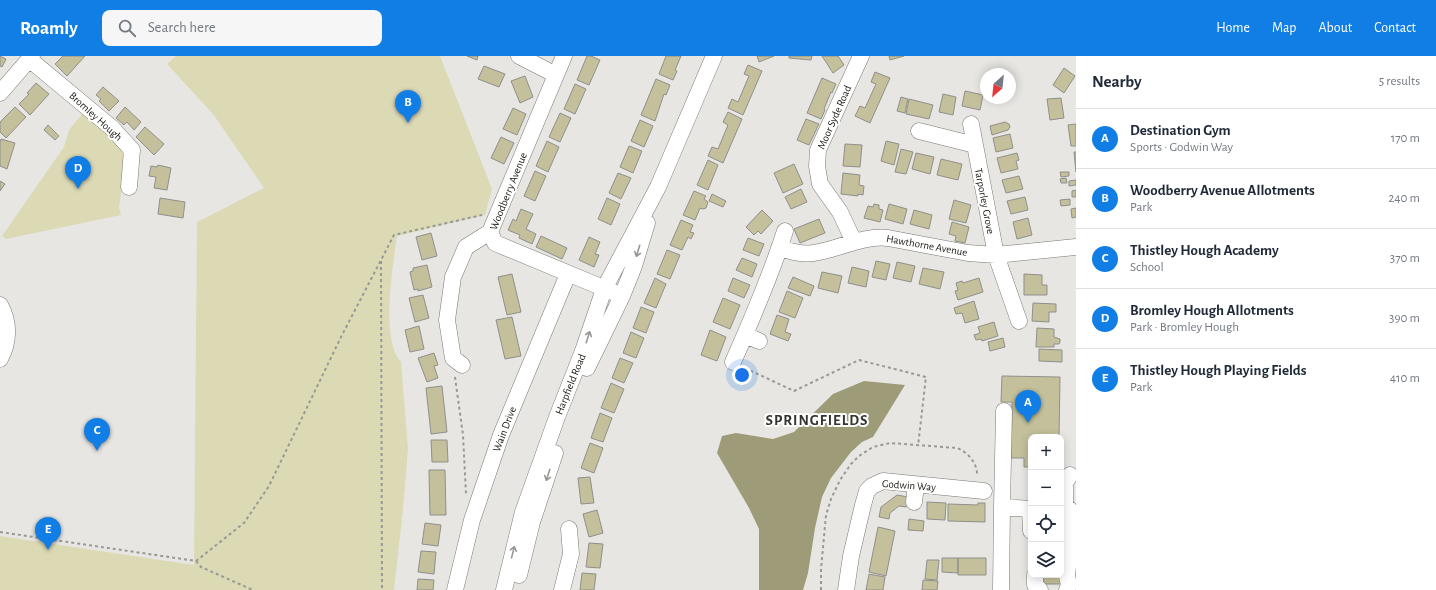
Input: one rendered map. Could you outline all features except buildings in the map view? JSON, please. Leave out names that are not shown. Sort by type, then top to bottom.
[{"type":"street","points":[[519,56],[556,75]]},
{"type":"street","name":"Woodberry Avenue","points":[[564,56],[490,232],[495,243],[622,296]]},
{"type":"street","name":"Harpfield Road","points":[[504,590],[522,512],[583,351],[604,289],[658,187],[714,56]]},
{"type":"street","name":"Moor Syde Road","points":[[854,242],[840,212],[820,184],[817,166],[818,150],[861,56]]},
{"type":"street","points":[[0,92],[31,58]]},
{"type":"street","name":"Bromley Hough","points":[[31,58],[112,128],[132,150],[129,187]]},
{"type":"street","name":"Tarporley Grove","points":[[971,124],[996,256],[1019,321]]},
{"type":"street","points":[[919,131],[974,146]]},
{"type":"street","name":"Harpfield Road","points":[[514,590],[532,522],[568,415],[590,360],[622,296],[634,266],[658,187]]},
{"type":"street","points":[[732,362],[752,338],[785,231]]},
{"type":"street","points":[[457,362],[447,320],[453,277],[466,247],[490,232]]},
{"type":"street","name":"Hawthorne Avenue","points":[[779,248],[812,254],[876,237],[968,253],[996,256],[1076,247]]},
{"type":"street","name":"Wain Drive","points":[[455,590],[472,520],[501,435],[568,274]]},
{"type":"street","points":[[0,305],[6,320],[8,331],[4,350],[0,359]]},
{"type":"street","points":[[1001,590],[1004,411]]},
{"type":"street","points":[[1068,590],[1069,585],[1067,576],[1073,554],[1066,483],[1070,475]]},
{"type":"street","name":"Godwin Way","points":[[846,590],[851,556],[863,505],[867,491],[876,483],[883,481],[984,491]]},
{"type":"street","points":[[914,502],[916,485]]},
{"type":"street","points":[[1002,506],[1028,508]]},
{"type":"street","points":[[562,590],[571,554],[569,529]]},
{"type":"street","points":[[1035,578],[1035,585],[1040,590]]},
{"type":"street","points":[[1068,590],[1074,584],[1076,579]]},
{"type":"path","points":[[196,561],[244,523],[268,486],[341,337],[394,235],[500,210]]},
{"type":"path","points":[[381,260],[382,590]]},
{"type":"path","points":[[732,362],[794,392],[859,360],[926,377],[918,446]]},
{"type":"path","points":[[457,362],[466,496]]},
{"type":"path","points":[[0,532],[196,561],[201,567],[253,590]]},
{"type":"shaded area","points":[[176,56],[440,56],[492,189],[485,215],[397,236],[391,283],[389,320],[391,337],[395,351],[401,362],[408,449],[394,590],[0,590],[0,536],[194,565],[197,222],[264,188],[213,114],[167,64]]},
{"type":"shaded area","points":[[83,113],[120,146],[123,154],[124,169],[119,208],[121,215],[6,239],[2,236],[64,147],[69,130]]},
{"type":"shaded area","points":[[864,381],[905,385],[873,437],[862,442],[851,452],[831,478],[822,497],[815,528],[808,573],[803,590],[759,590],[759,529],[749,508],[717,453],[722,436],[736,433],[773,439],[794,432],[833,394]]},
{"type":"place","name":"Woodberry Avenue Allotments","points":[[408,123]]},
{"type":"place","name":"Bromley Hough Allotments","points":[[78,189]]},
{"type":"place","name":"Destination Gym","points":[[1028,423]]},
{"type":"place","name":"Thistley Hough Academy","points":[[97,451]]},
{"type":"place","name":"Thistley Hough Playing Fields","points":[[48,550]]},
{"type":"district","name":"SPRINGFIELDS","points":[[817,420]]}]
